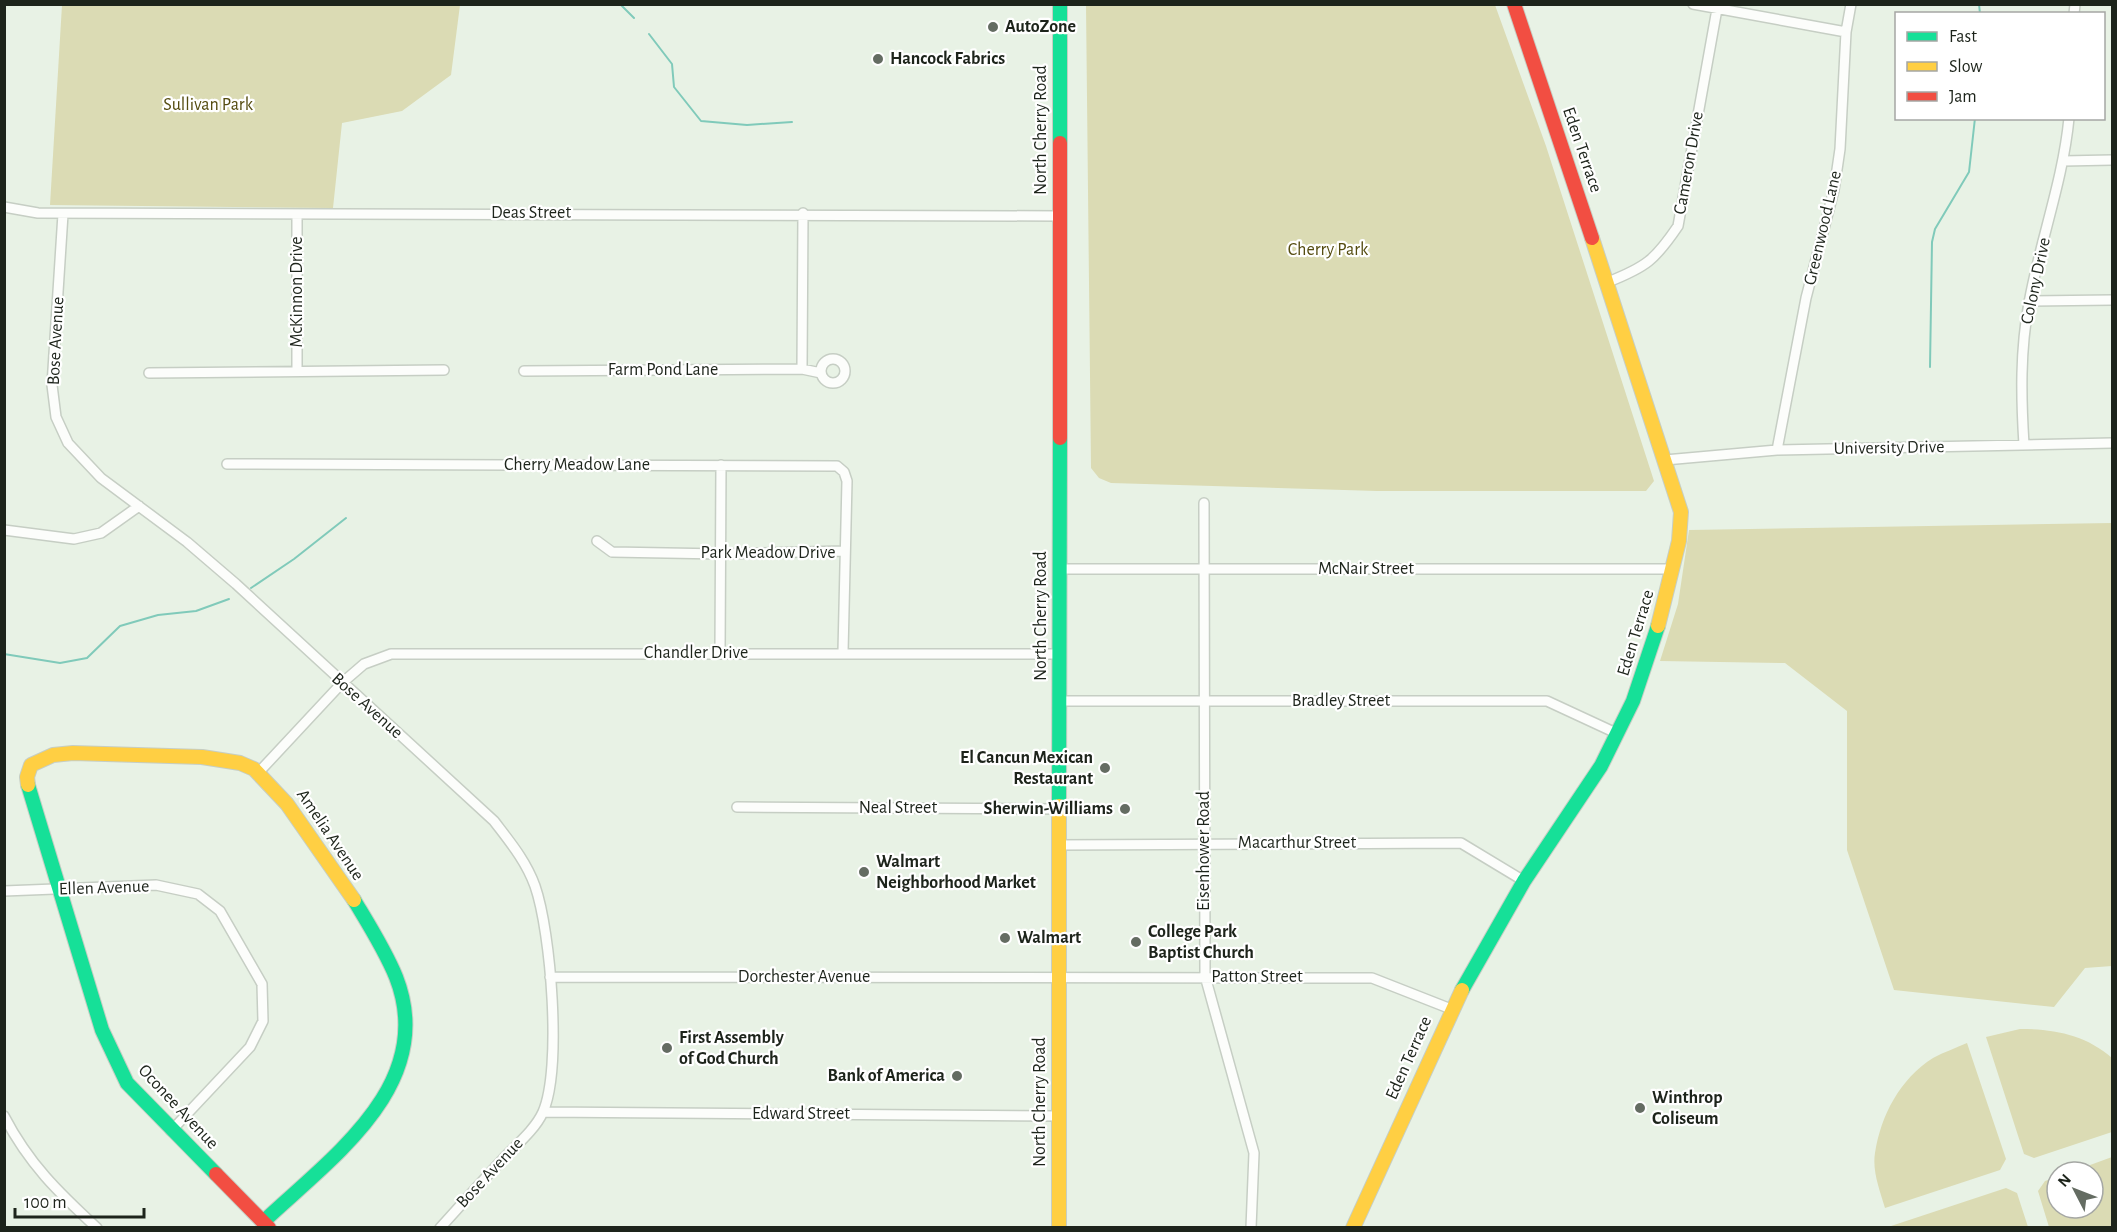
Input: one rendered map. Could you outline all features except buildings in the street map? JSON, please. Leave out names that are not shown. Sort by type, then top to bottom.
[{"type":"street","name":"North Cherry Road","points":[[1059,1227],[1057,977],[1060,4]]},
{"type":"street","name":"Eden Terrace","points":[[1353,1227],[1451,1009],[1524,881],[1601,766],[1645,668],[1663,613],[1679,542],[1681,512],[1608,282],[1514,4]]},
{"type":"street","points":[[1693,4],[1846,32]]},
{"type":"street","name":"Greenwood Lane","points":[[1777,450],[1806,298],[1834,189],[1840,149],[1846,32],[1851,4]]},
{"type":"street","name":"Cameron Drive","points":[[1608,282],[1635,272],[1659,255],[1678,226],[1718,9]]},
{"type":"street","name":"Colony Drive","points":[[2024,445],[2022,366],[2029,301],[2063,161],[2069,120]]},
{"type":"street","points":[[2063,161],[2112,160]]},
{"type":"street","name":"Deas Street","points":[[4,207],[38,213],[63,214],[803,213],[1059,216]]},
{"type":"street","points":[[802,369],[803,213]]},
{"type":"street","name":"Bose Avenue","points":[[63,214],[52,385],[56,417],[68,443],[101,478],[220,569],[494,821],[522,858],[535,885],[543,914],[550,977],[554,1062],[543,1112],[521,1141],[440,1227]]},
{"type":"street","name":"McKinnon Drive","points":[[297,214],[297,370]]},
{"type":"street","points":[[2029,301],[2112,300]]},
{"type":"street","name":"Farm Pond Lane","points":[[525,371],[802,369],[821,373]]},
{"type":"street","name":"McKinnon Drive","points":[[148,373],[444,370]]},
{"type":"street","name":"University Drive","points":[[1665,460],[1777,450],[2112,443]]},
{"type":"street","name":"Cherry Meadow Lane","points":[[227,464],[832,465],[842,470],[848,481],[844,551]]},
{"type":"street","points":[[720,653],[721,465]]},
{"type":"street","name":"Eisenhower Road","points":[[1204,503],[1205,976],[1254,1153],[1251,1227]]},
{"type":"street","points":[[4,530],[74,539],[101,533],[139,506]]},
{"type":"street","name":"Park Meadow Drive","points":[[597,541],[612,552],[721,554],[844,551],[843,652]]},
{"type":"street","name":"McNair Street","points":[[1058,569],[1673,568]]},
{"type":"street","name":"Chandler Drive","points":[[260,772],[342,683],[364,664],[391,654],[843,652],[1058,654]]},
{"type":"street","name":"Bradley Street","points":[[1059,701],[1547,701],[1616,733]]},
{"type":"street","name":"Amelia Avenue","points":[[57,889],[30,797],[27,777],[31,765],[57,753],[214,759],[235,762],[260,772],[285,799],[380,942],[396,977],[404,1007],[406,1036],[401,1064],[393,1084],[367,1122],[267,1224]]},
{"type":"street","name":"Neal Street","points":[[737,807],[1058,809]]},
{"type":"street","name":"Macarthur Street","points":[[1058,845],[1461,843],[1524,881]]},
{"type":"street","name":"Ellen Avenue","points":[[4,891],[144,885],[198,894],[220,911],[262,984],[263,1022],[250,1047],[171,1131]]},
{"type":"street","name":"Oconee Avenue","points":[[57,889],[113,1057],[127,1083],[171,1131],[267,1224]]},
{"type":"street","name":"Dorchester Avenue","points":[[550,977],[1057,977]]},
{"type":"street","name":"Patton Street","points":[[1057,977],[1372,978],[1451,1009]]},
{"type":"street","name":"Edward Street","points":[[543,1112],[1059,1116]]},
{"type":"street","points":[[4,1116],[30,1160],[48,1182],[97,1227]]},
{"type":"green space","name":"Sullivan Park","points":[[62,4],[460,5],[451,75],[402,111],[342,123],[333,208],[50,205]]},
{"type":"green space","name":"Cherry Park","points":[[1086,5],[1495,5],[1546,146],[1654,481],[1646,491],[1377,491],[1111,483],[1099,478],[1091,468]]},
{"type":"green space","points":[[2112,523],[2112,966],[2085,968],[2054,1007],[1894,990],[1847,850],[1847,711],[1785,663],[1660,661],[1678,604],[1689,530]]},
{"type":"green space","points":[[2020,1029],[2045,1030],[2069,1035],[2091,1044],[2112,1058],[2112,1132],[2034,1158],[2024,1154],[1986,1037]]},
{"type":"green space","points":[[1967,1043],[2006,1159],[2000,1170],[1885,1208],[1874,1160],[1887,1112],[1902,1087],[1921,1067],[1933,1058]]},
{"type":"green space","points":[[2112,1157],[2112,1227],[2049,1227],[2047,1220],[2105,1220],[2104,1160]]},
{"type":"green space","points":[[2045,1181],[2045,1214],[2038,1191]]},
{"type":"green space","points":[[2006,1188],[2017,1193],[2028,1227],[1891,1226]]},
{"type":"waterway","points":[[620,4],[634,18]]},
{"type":"waterway","points":[[1979,4],[1980,12]]},
{"type":"waterway","points":[[649,34],[672,64],[674,87],[701,121],[747,125],[792,122]]},
{"type":"waterway","points":[[1930,367],[1932,242],[1935,229],[1969,172],[1975,120]]},
{"type":"waterway","points":[[251,588],[294,559],[346,518]]},
{"type":"waterway","points":[[4,654],[60,663],[87,658],[120,626],[158,615],[196,611],[229,599]]},
{"type":"traffic: fast","points":[[1060,4],[1060,143]]},
{"type":"traffic: fast","points":[[1059,806],[1060,438]]},
{"type":"traffic: fast","points":[[1462,990],[1524,881],[1601,766],[1633,701],[1658,626]]},
{"type":"traffic: fast","points":[[28,785],[102,1030],[127,1083],[216,1174]]},
{"type":"traffic: fast","points":[[264,1221],[347,1144],[371,1115],[391,1084],[403,1051],[405,1016],[396,977],[382,947],[354,900]]},
{"type":"traffic: slow","points":[[1592,238],[1681,512],[1679,541],[1658,626]]},
{"type":"traffic: slow","points":[[28,785],[27,777],[31,765],[53,755],[73,753],[202,757],[240,763],[254,769],[287,804],[354,900]]},
{"type":"traffic: slow","points":[[1059,806],[1059,1228]]},
{"type":"traffic: slow","points":[[1353,1228],[1462,990]]},
{"type":"traffic: jam","points":[[1514,4],[1592,238]]},
{"type":"traffic: jam","points":[[1060,143],[1060,438]]},
{"type":"traffic: jam","points":[[216,1174],[269,1228]]},
{"type":"place","name":"AutoZone","points":[[993,27]]},
{"type":"place","name":"Hancock Fabrics","points":[[878,59]]},
{"type":"place","name":"El Cancun Mexican Restaurant","points":[[1105,768]]},
{"type":"place","name":"Sherwin-Williams","points":[[1125,809]]},
{"type":"place","name":"Walmart Neighborhood Market","points":[[864,872]]},
{"type":"place","name":"Walmart","points":[[1005,938]]},
{"type":"place","name":"College Park Baptist Church","points":[[1136,942]]},
{"type":"place","name":"First Assembly of God Church","points":[[667,1048]]},
{"type":"place","name":"Bank of America","points":[[957,1076]]},
{"type":"place","name":"Winthrop Coliseum","points":[[1640,1108]]}]
